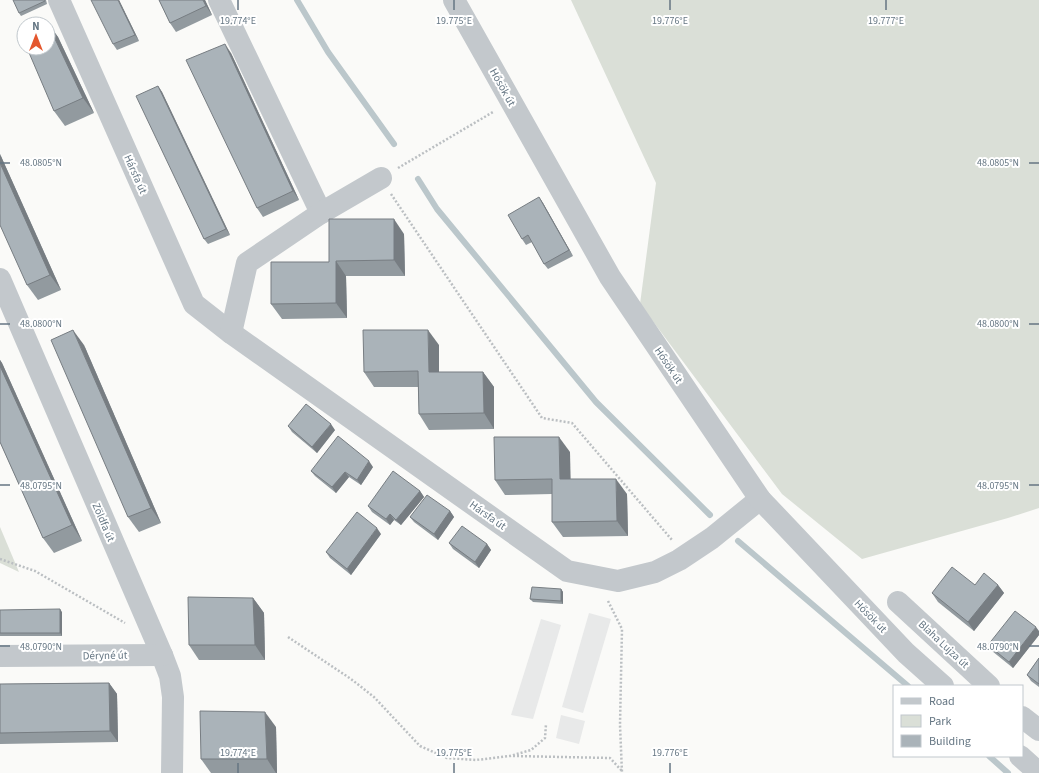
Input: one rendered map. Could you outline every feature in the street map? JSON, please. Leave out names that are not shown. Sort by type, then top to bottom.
[{"type":"street","name":"Hársfa út","points":[[59,0],[194,304],[231,333],[567,571],[618,581],[655,572],[686,556],[712,538],[760,499]]},
{"type":"street","points":[[220,0],[321,213]]},
{"type":"street","name":"Hősök út","points":[[454,0],[610,277],[760,499],[906,653],[942,685]]},
{"type":"street","points":[[231,333],[247,263],[321,213],[381,178]]},
{"type":"street","name":"Zöldfa út","points":[[0,279],[170,676],[173,697],[172,773]]},
{"type":"street","name":"Blaha Lujza út","points":[[898,602],[988,685]]},
{"type":"street","name":"Déryné út","points":[[0,656],[162,655]]},
{"type":"street","points":[[1023,717],[1039,730]]},
{"type":"street","points":[[1021,757],[1039,773]]},
{"type":"path","points":[[511,102],[381,178],[542,418],[572,423],[686,556]]},
{"type":"path","points":[[0,559],[35,572],[129,625]]},
{"type":"path","points":[[597,577],[622,629],[620,725],[623,773]]},
{"type":"path","points":[[288,637],[351,679],[374,697],[420,746],[447,758],[476,760],[510,756],[610,758],[623,773]]},
{"type":"path","points":[[510,756],[531,750],[545,738],[546,724]]},
{"type":"shaded area","points":[[589,613],[611,619],[583,713],[562,707]]},
{"type":"shaded area","points":[[541,619],[561,625],[533,719],[511,715]]},
{"type":"shaded area","points":[[561,715],[585,721],[579,744],[556,738]]},
{"type":"green space","points":[[571,0],[1039,0],[1039,508],[862,559],[782,494],[640,304],[656,183]]},
{"type":"green space","points":[[0,527],[19,572],[0,563]]},
{"type":"building","points":[[13,0],[45,0],[45,1],[19,13]]},
{"type":"building","points":[[91,0],[118,0],[135,35],[113,44]]},
{"type":"building","points":[[159,0],[203,0],[206,6],[170,23]]},
{"type":"building","points":[[56,41],[83,98],[54,111],[30,56],[56,56]]},
{"type":"building","points":[[225,44],[293,191],[257,208],[186,60]]},
{"type":"building","points":[[158,86],[226,229],[204,239],[136,96]]},
{"type":"building","points":[[0,163],[50,275],[27,285],[0,225]]},
{"type":"building","points":[[539,197],[569,250],[544,264],[528,235],[522,239],[508,215]]},
{"type":"building","points":[[329,219],[394,219],[394,260],[336,261],[336,303],[271,304],[271,262],[329,262]]},
{"type":"building","points":[[73,330],[151,508],[128,517],[51,340]]},
{"type":"building","points":[[363,330],[428,330],[429,372],[483,372],[484,413],[419,414],[418,371],[364,372]]},
{"type":"building","points":[[0,366],[72,525],[43,538],[0,442]]},
{"type":"building","points":[[306,404],[331,424],[312,447],[288,426]]},
{"type":"building","points":[[338,436],[369,461],[357,480],[345,472],[332,487],[311,471]]},
{"type":"building","points":[[494,437],[559,437],[560,479],[616,479],[617,521],[552,522],[552,479],[495,480]]},
{"type":"building","points":[[393,471],[420,491],[396,520],[390,514],[386,519],[368,506]]},
{"type":"building","points":[[427,495],[450,511],[434,534],[410,517]]},
{"type":"building","points":[[357,512],[377,528],[347,569],[326,552]]},
{"type":"building","points":[[462,526],[487,544],[475,562],[449,543]]},
{"type":"building","points":[[952,567],[975,585],[984,573],[998,585],[968,622],[932,593]]},
{"type":"building","points":[[532,587],[561,589],[561,601],[530,599]]},
{"type":"building","points":[[188,597],[253,598],[255,645],[189,645]]},
{"type":"building","points":[[60,609],[60,633],[0,633],[0,610]]},
{"type":"building","points":[[1015,611],[1036,627],[1009,662],[988,645]]},
{"type":"building","points":[[1039,658],[1039,684],[1027,675]]},
{"type":"building","points":[[109,683],[110,731],[0,733],[0,684]]},
{"type":"building","points":[[200,711],[265,712],[267,759],[201,759]]},
{"type":"waterway","points":[[297,0],[328,52],[394,144]]},
{"type":"waterway","points":[[418,179],[437,209],[596,402],[710,515]]},
{"type":"waterway","points":[[738,541],[907,685]]},
{"type":"waterway","points":[[990,757],[1008,773]]}]
